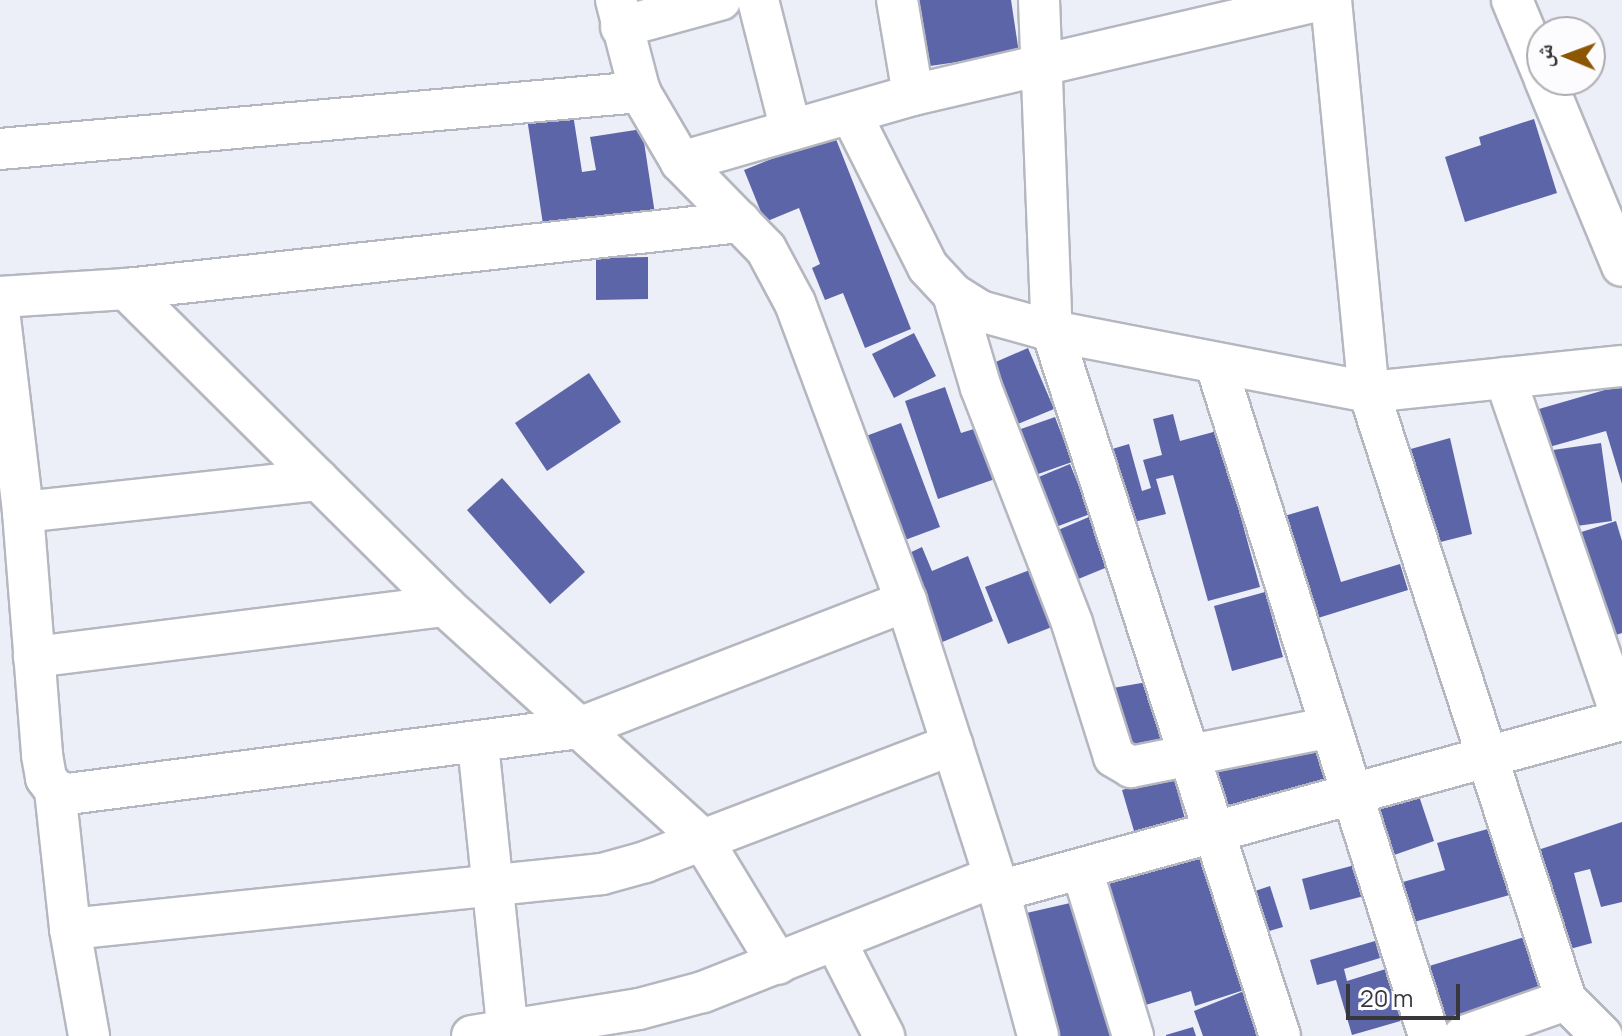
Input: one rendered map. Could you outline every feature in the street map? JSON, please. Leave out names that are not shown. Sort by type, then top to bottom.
[{"type":"street","points":[[720,0],[619,13],[640,92],[681,162],[766,249],[795,303],[906,601],[996,884],[1038,1036]]},
{"type":"street","points":[[758,0],[791,130]]},
{"type":"street","points":[[897,0],[913,95]]},
{"type":"street","points":[[1039,0],[1044,65],[1052,331],[1280,1036]]},
{"type":"street","points":[[681,162],[913,95],[1044,65],[1172,17],[1322,0]]},
{"type":"street","points":[[1331,0],[1369,392],[1566,1000],[1609,1032]]},
{"type":"street","points":[[1512,0],[1526,34]]},
{"type":"street","points":[[0,149],[640,92]]},
{"type":"street","points":[[1552,96],[1622,266]]},
{"type":"street","points":[[851,114],[928,267],[953,294],[980,311],[1052,331],[1369,392],[1622,366]]},
{"type":"street","points":[[0,297],[126,289],[740,222]]},
{"type":"street","points":[[126,289],[445,606],[702,839],[778,964]]},
{"type":"street","points":[[953,294],[981,388],[1072,623],[1114,757],[1131,767],[1187,753],[1331,727]]},
{"type":"street","points":[[0,318],[23,512],[42,755],[46,778],[55,790],[70,929],[89,1036]]},
{"type":"street","points":[[1216,365],[1429,1036]]},
{"type":"street","points":[[478,744],[497,888],[496,1034],[639,1009],[778,964],[996,884],[1082,870],[1214,836],[1351,794],[1488,759],[1622,719],[1505,378]]},
{"type":"street","points":[[23,512],[318,480]]},
{"type":"street","points":[[55,790],[95,794],[579,728],[906,601]]},
{"type":"street","points":[[34,657],[445,606]]},
{"type":"street","points":[[70,929],[497,888],[602,874],[952,745]]},
{"type":"street","points":[[1082,870],[1133,1036]]},
{"type":"street","points":[[836,942],[884,1036]]},
{"type":"street","points":[[1464,1036],[1566,1000]]},
{"type":"building","points":[[906,0],[1011,0],[1019,53],[916,68]]},
{"type":"building","points":[[573,114],[582,172],[596,170],[590,137],[642,129],[655,214],[544,231],[527,118]]},
{"type":"building","points":[[1534,119],[1557,193],[1465,222],[1445,157],[1481,145],[1479,137]]},
{"type":"building","points":[[834,134],[911,329],[865,348],[843,293],[825,300],[812,268],[820,264],[799,208],[765,222],[744,170]]},
{"type":"building","points":[[648,257],[648,299],[596,300],[596,258]]},
{"type":"building","points":[[914,333],[936,376],[894,398],[872,354]]},
{"type":"building","points":[[1028,348],[1054,409],[1008,428],[982,368]]},
{"type":"building","points":[[589,373],[621,422],[547,471],[515,423]]},
{"type":"building","points":[[1622,385],[1622,484],[1606,431],[1542,449],[1532,411]]},
{"type":"building","points":[[945,387],[961,433],[977,428],[995,479],[938,499],[905,401]]},
{"type":"building","points":[[1173,414],[1180,441],[1217,431],[1260,587],[1208,601],[1173,475],[1156,479],[1166,514],[1122,525],[1102,452],[1129,444],[1142,491],[1151,488],[1143,460],[1162,455],[1153,419]]},
{"type":"building","points":[[1055,417],[1072,462],[1027,478],[1010,433]]},
{"type":"building","points":[[901,423],[940,527],[897,543],[858,439]]},
{"type":"building","points":[[1450,438],[1472,534],[1425,546],[1400,452]]},
{"type":"building","points":[[1601,443],[1612,521],[1563,528],[1553,450]]},
{"type":"building","points":[[1070,464],[1090,514],[1048,530],[1029,481]]},
{"type":"building","points":[[502,478],[585,572],[550,604],[467,510]]},
{"type":"building","points":[[1318,506],[1341,582],[1400,564],[1408,590],[1302,623],[1271,520]]},
{"type":"building","points":[[1089,517],[1110,566],[1071,582],[1051,533]]},
{"type":"building","points":[[1616,521],[1622,541],[1622,633],[1604,639],[1572,535]]},
{"type":"building","points":[[922,547],[932,571],[968,556],[993,621],[940,643],[905,555]]},
{"type":"building","points":[[1035,568],[1057,625],[1008,644],[985,587]]},
{"type":"building","points":[[1265,592],[1283,657],[1232,671],[1214,606]]},
{"type":"building","points":[[1153,681],[1164,744],[1119,752],[1107,689]]},
{"type":"building","points":[[1318,736],[1335,793],[1220,825],[1203,769]]},
{"type":"building","points":[[1173,776],[1189,833],[1139,848],[1122,790]]},
{"type":"building","points":[[1416,787],[1434,841],[1380,860],[1361,805]]},
{"type":"building","points":[[1622,822],[1622,902],[1601,907],[1590,869],[1574,873],[1592,943],[1559,952],[1532,852]]},
{"type":"building","points":[[1495,827],[1513,894],[1400,926],[1389,886],[1445,870],[1437,843]]},
{"type":"building","points":[[1199,845],[1244,990],[1195,1006],[1191,991],[1136,1008],[1095,876]]},
{"type":"building","points":[[1355,865],[1364,896],[1310,910],[1302,879]]},
{"type":"building","points":[[1270,886],[1283,927],[1256,935],[1243,895]]},
{"type":"building","points":[[1079,901],[1110,1036],[1051,1036],[1022,914]]},
{"type":"building","points":[[1528,936],[1545,991],[1432,1026],[1416,970]]},
{"type":"building","points":[[1375,941],[1380,958],[1344,969],[1347,981],[1389,968],[1404,1020],[1352,1035],[1336,980],[1317,985],[1310,960]]},
{"type":"building","points":[[1244,991],[1261,1036],[1203,1036],[1194,1011]]},
{"type":"building","points":[[1193,1027],[1196,1036],[1166,1036],[1166,1035]]}]
